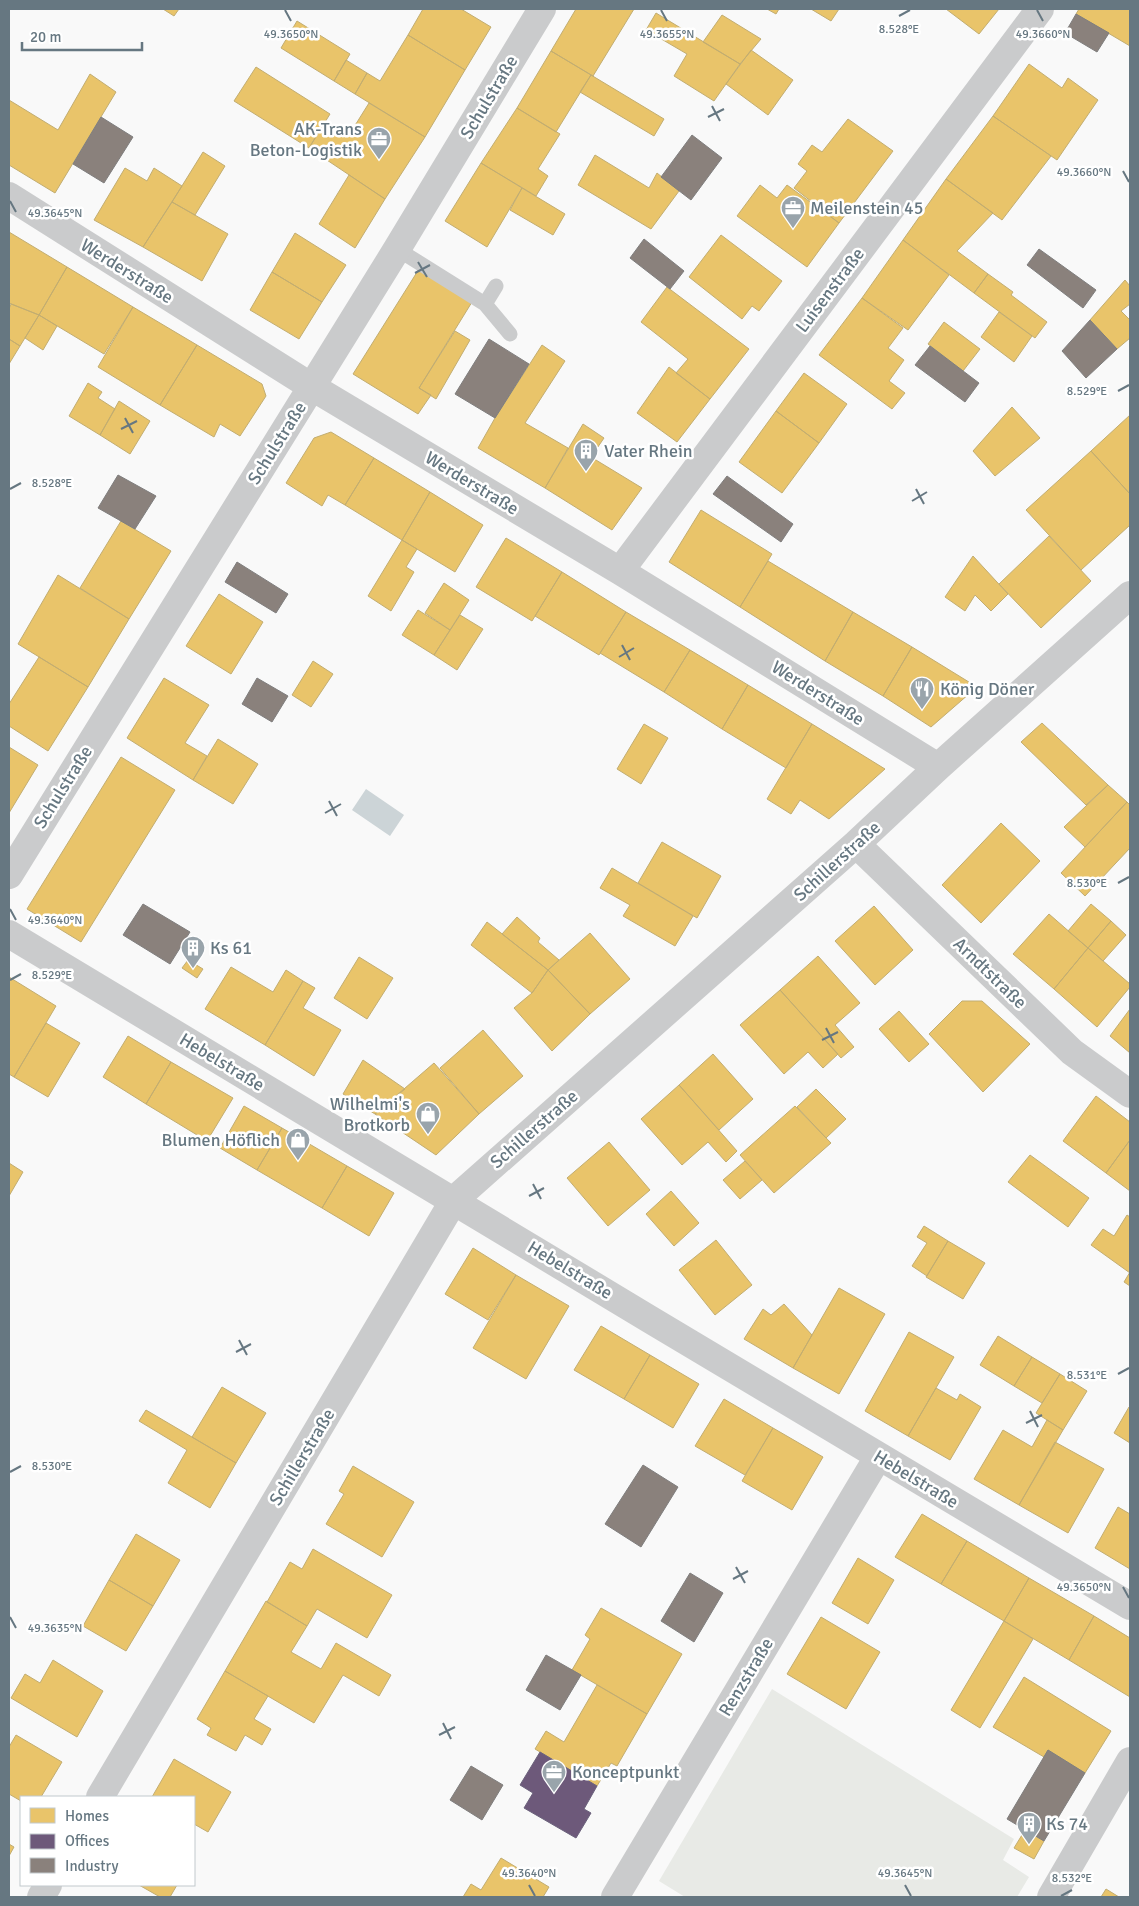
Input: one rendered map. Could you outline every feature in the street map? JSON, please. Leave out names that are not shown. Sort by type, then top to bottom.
[{"type":"street","name":"Schulstraße","points":[[9,875],[397,249],[542,9]]},
{"type":"street","name":"Luisenstraße","points":[[620,571],[1040,9]]},
{"type":"street","name":"Werderstraße","points":[[9,196],[312,387],[620,571],[938,767]]},
{"type":"street","name":"Schillerstraße","points":[[101,1796],[454,1200],[856,844],[938,767],[1130,596]]},
{"type":"street","name":"Arndtstraße","points":[[856,844],[1072,1052],[1130,1094]]},
{"type":"street","name":"Hebelstraße","points":[[9,934],[454,1200],[878,1457],[1130,1606]]},
{"type":"street","name":"Renzstraße","points":[[615,1897],[878,1457]]},
{"type":"street","points":[[1051,1897],[1130,1761]]},
{"type":"street","points":[[41,1897],[47,1886]]},
{"type":"lane","points":[[397,249],[485,304],[510,334]]},
{"type":"lane","points":[[485,304],[496,286]]},
{"type":"shaded area","points":[[366,789],[404,815],[390,836],[352,810]]},
{"type":"shaded area","points":[[772,1689],[1014,1839],[1003,1860],[1029,1877],[1017,1897],[685,1897],[659,1881]]},
{"type":"building: Homes","points":[[163,9],[179,9],[174,16]]},
{"type":"building: Homes","points":[[423,9],[461,9],[491,27],[465,70],[408,35]]},
{"type":"building: Homes","points":[[576,9],[634,9],[593,76],[551,51]]},
{"type":"building: Homes","points":[[767,9],[779,9],[776,14]]},
{"type":"building: Homes","points":[[811,9],[839,9],[831,21]]},
{"type":"building: Homes","points":[[946,9],[999,9],[979,34]]},
{"type":"building: Homes","points":[[1079,9],[1130,9],[1130,46],[1076,14]]},
{"type":"building: Homes","points":[[656,13],[740,64],[714,101],[674,76],[687,54],[646,30]]},
{"type":"building: Homes","points":[[722,15],[761,39],[740,64],[703,42]]},
{"type":"building: Homes","points":[[297,21],[350,54],[334,81],[281,48]]},
{"type":"building: Homes","points":[[408,35],[465,70],[425,137],[355,94],[367,73],[380,81]]},
{"type":"building: Homes","points":[[751,50],[793,80],[768,115],[726,84]]},
{"type":"building: Homes","points":[[551,51],[591,75],[556,132],[517,108]]},
{"type":"building: Homes","points":[[346,60],[367,73],[355,94],[334,81]]},
{"type":"building: Homes","points":[[1029,64],[1062,88],[1068,78],[1098,100],[1057,160],[993,116]]},
{"type":"building: Homes","points":[[256,67],[330,114],[309,148],[234,101]]},
{"type":"building: Homes","points":[[90,74],[116,92],[55,193],[9,165],[9,100],[58,130]]},
{"type":"building: Homes","points":[[591,75],[664,119],[654,136],[580,92]]},
{"type":"building: Homes","points":[[369,103],[425,137],[385,199],[309,148],[320,130],[332,137],[338,128],[349,135]]},
{"type":"building: Homes","points":[[517,108],[560,134],[538,169],[548,176],[536,196],[481,163]]},
{"type":"building: Homes","points":[[993,116],[1051,156],[1002,220],[946,179]]},
{"type":"building: Homes","points":[[848,119],[893,151],[839,223],[794,188],[807,171],[798,164],[812,145],[822,152]]},
{"type":"building: Homes","points":[[203,152],[225,166],[195,215],[172,202]]},
{"type":"building: Homes","points":[[595,155],[649,188],[657,173],[679,191],[651,229],[578,185]]},
{"type":"building: Homes","points":[[481,163],[522,188],[487,247],[445,221]]},
{"type":"building: Homes","points":[[125,168],[147,181],[154,168],[182,186],[143,247],[94,220]]},
{"type":"building: Homes","points":[[349,175],[385,199],[355,248],[319,224]]},
{"type":"building: Homes","points":[[946,179],[993,213],[957,251],[988,274],[974,293],[903,240]]},
{"type":"building: Homes","points":[[760,185],[777,198],[787,185],[839,223],[807,267],[737,216]]},
{"type":"building: Homes","points":[[522,188],[565,214],[553,235],[510,210]]},
{"type":"building: Homes","points":[[172,202],[228,234],[202,281],[143,247]]},
{"type":"building: Homes","points":[[9,232],[67,267],[39,315],[9,303]]},
{"type":"building: Homes","points":[[295,233],[346,265],[322,302],[272,272]]},
{"type":"building: Homes","points":[[721,235],[782,281],[759,311],[752,306],[742,319],[689,277]]},
{"type":"building: Homes","points":[[903,240],[949,275],[908,330],[862,298]]},
{"type":"building: Homes","points":[[67,267],[133,307],[104,354],[39,315]]},
{"type":"building: Homes","points":[[419,269],[472,302],[419,388],[431,395],[418,414],[353,374]]},
{"type":"building: Homes","points":[[272,272],[322,302],[299,339],[250,310]]},
{"type":"building: Homes","points":[[988,274],[1013,292],[1011,295],[1047,322],[1035,338],[974,293]]},
{"type":"building: Homes","points":[[1125,280],[1130,286],[1130,304],[1121,311],[1130,320],[1130,338],[1117,349],[1090,320]]},
{"type":"building: Homes","points":[[667,287],[749,349],[710,399],[676,373],[688,359],[641,322]]},
{"type":"building: Homes","points":[[862,298],[903,328],[888,348],[904,360],[889,381],[905,393],[892,409],[819,355]]},
{"type":"building: Homes","points":[[11,304],[39,315],[20,346],[9,339],[9,309]]},
{"type":"building: Homes","points":[[133,307],[197,345],[160,405],[98,367]]},
{"type":"building: Homes","points":[[999,312],[1032,336],[1014,362],[981,337]]},
{"type":"building: Homes","points":[[39,315],[57,326],[43,350],[25,338]]},
{"type":"building: Homes","points":[[944,322],[980,349],[963,371],[928,344]]},
{"type":"building: Homes","points":[[455,331],[470,340],[436,399],[419,388]]},
{"type":"building: Homes","points":[[9,339],[20,346],[9,364]]},
{"type":"building: Homes","points":[[197,345],[262,384],[266,396],[240,436],[220,424],[214,437],[160,405]]},
{"type":"building: Homes","points":[[542,345],[565,361],[525,423],[568,448],[545,488],[478,448]]},
{"type":"building: Homes","points":[[669,367],[710,399],[677,442],[637,413]]},
{"type":"building: Homes","points":[[804,373],[847,404],[819,443],[776,411]]},
{"type":"building: Homes","points":[[88,383],[102,392],[98,398],[115,409],[100,435],[69,416]]},
{"type":"building: Homes","points":[[119,401],[150,421],[130,454],[100,435]]},
{"type":"building: Homes","points":[[1012,407],[1040,438],[995,476],[973,451]]},
{"type":"building: Homes","points":[[776,411],[819,443],[782,493],[739,462]]},
{"type":"building: Homes","points":[[1130,415],[1130,494],[1091,451]]},
{"type":"building: Homes","name":"Vater Rhein","points":[[583,424],[604,438],[591,457],[642,488],[612,530],[545,488]]},
{"type":"building: Homes","points":[[331,432],[374,458],[345,505],[328,495],[322,506],[286,483],[314,438]]},
{"type":"building: Homes","points":[[1091,451],[1130,494],[1130,525],[1081,570],[1026,510]]},
{"type":"building: Homes","points":[[374,458],[430,492],[402,540],[345,505]]},
{"type":"building: Homes","points":[[430,492],[483,525],[455,572],[402,540]]},
{"type":"building: Homes","points":[[701,510],[772,554],[740,607],[669,562]]},
{"type":"building: Homes","points":[[121,521],[171,551],[129,619],[80,588]]},
{"type":"building: Homes","points":[[1049,536],[1091,581],[1041,628],[999,584]]},
{"type":"building: Homes","points":[[506,538],[562,572],[532,621],[476,587]]},
{"type":"building: Homes","points":[[402,540],[417,549],[406,567],[414,572],[391,611],[368,596]]},
{"type":"building: Homes","points":[[973,556],[1008,594],[991,611],[975,595],[965,611],[945,597]]},
{"type":"building: Homes","points":[[768,561],[853,612],[825,661],[740,607]]},
{"type":"building: Homes","points":[[562,572],[626,612],[599,655],[535,616]]},
{"type":"building: Homes","points":[[58,575],[129,619],[88,687],[18,644]]},
{"type":"building: Homes","points":[[444,583],[469,600],[450,630],[425,613]]},
{"type":"building: Homes","points":[[219,594],[263,622],[231,674],[186,646]]},
{"type":"building: Homes","points":[[418,610],[450,630],[434,655],[402,635]]},
{"type":"building: Homes","points":[[626,612],[690,650],[664,692],[600,653]]},
{"type":"building: Homes","points":[[853,612],[912,647],[883,696],[825,661]]},
{"type":"building: Homes","points":[[460,615],[483,629],[457,670],[434,655]]},
{"type":"building: Homes","points":[[912,647],[977,687],[931,727],[883,696]]},
{"type":"building: Homes","points":[[690,650],[748,685],[722,729],[664,692]]},
{"type":"building: Homes","points":[[39,657],[88,687],[48,751],[9,726],[9,704]]},
{"type":"building: Homes","points":[[313,661],[333,674],[311,707],[292,695]]},
{"type":"building: Homes","points":[[164,678],[209,705],[185,743],[207,756],[193,780],[127,738]]},
{"type":"building: Homes","points":[[748,685],[812,724],[786,768],[722,729]]},
{"type":"building: Homes","points":[[1042,723],[1108,785],[1086,805],[1021,742]]},
{"type":"building: Homes","points":[[644,724],[668,738],[641,784],[617,769]]},
{"type":"building: Homes","points":[[812,724],[885,769],[829,819],[800,800],[791,814],[767,799]]},
{"type":"building: Homes","points":[[218,739],[258,764],[233,804],[193,780]]},
{"type":"building: Homes","points":[[9,747],[38,765],[9,813]]},
{"type":"building: Homes","points":[[121,757],[175,790],[81,942],[27,909]]},
{"type":"building: Homes","points":[[1108,785],[1127,802],[1085,847],[1064,827]]},
{"type":"building: Homes","points":[[1127,802],[1130,805],[1130,848],[1085,896],[1061,873]]},
{"type":"building: Homes","points":[[1001,823],[1040,861],[981,923],[942,885]]},
{"type":"building: Homes","points":[[662,842],[721,876],[697,918],[638,883]]},
{"type":"building: Homes","points":[[612,868],[693,916],[675,946],[623,916],[630,905],[600,888]]},
{"type":"building: Homes","points":[[1091,904],[1111,921],[1088,948],[1068,931]]},
{"type":"building: Homes","points":[[874,906],[913,950],[875,985],[835,941]]},
{"type":"building: Homes","points":[[1049,914],[1088,948],[1054,989],[1013,954]]},
{"type":"building: Homes","points":[[517,917],[540,938],[538,942],[559,960],[548,970],[502,934]]},
{"type":"building: Homes","points":[[1111,921],[1126,935],[1103,961],[1088,948]]},
{"type":"building: Homes","points":[[487,922],[548,970],[532,993],[471,945]]},
{"type":"building: Homes","points":[[590,933],[630,979],[590,1014],[548,970]]},
{"type":"building: Homes","points":[[1088,948],[1130,984],[1130,987],[1097,1027],[1054,989]]},
{"type":"building: Homes","points":[[818,956],[860,1003],[835,1025],[854,1047],[841,1058],[780,990]]},
{"type":"building: Homes","points":[[359,957],[393,978],[367,1019],[334,998]]},
{"type":"building: Homes","name":"Ks 61","points":[[188,960],[203,969],[197,978],[182,968]]},
{"type":"building: Homes","points":[[231,967],[273,992],[286,970],[303,981],[265,1045],[205,1009]]},
{"type":"building: Homes","points":[[548,970],[590,1014],[552,1051],[514,1008],[532,993]]},
{"type":"building: Homes","points":[[9,977],[56,1006],[14,1077],[9,1074]]},
{"type":"building: Homes","points":[[303,981],[315,988],[303,1008],[341,1030],[314,1076],[265,1045]]},
{"type":"building: Homes","points":[[780,990],[838,1054],[823,1068],[808,1052],[784,1074],[740,1025]]},
{"type":"building: Homes","points":[[962,1001],[982,1001],[1030,1044],[983,1092],[929,1034]]},
{"type":"building: Homes","points":[[1130,1009],[1130,1053],[1110,1036]]},
{"type":"building: Homes","points":[[899,1011],[929,1044],[909,1062],[879,1029]]},
{"type":"building: Homes","points":[[46,1023],[80,1043],[48,1097],[14,1077]]},
{"type":"building: Homes","points":[[483,1030],[523,1076],[479,1114],[440,1068]]},
{"type":"building: Homes","points":[[128,1036],[171,1062],[146,1104],[103,1077]]},
{"type":"building: Homes","points":[[713,1054],[753,1099],[719,1130],[679,1085]]},
{"type":"building: Homes","points":[[363,1060],[405,1089],[375,1114],[343,1094]]},
{"type":"building: Homes","points":[[171,1062],[233,1098],[207,1141],[146,1104]]},
{"type":"building: Homes","points":[[434,1063],[479,1114],[436,1155],[375,1114]]},
{"type":"building: Homes","points":[[679,1085],[737,1151],[726,1162],[708,1142],[682,1165],[641,1119]]},
{"type":"building: Homes","points":[[816,1089],[846,1119],[826,1138],[797,1107]]},
{"type":"building: Homes","points":[[1096,1096],[1130,1122],[1130,1140],[1106,1173],[1063,1141]]},
{"type":"building: Homes","points":[[244,1106],[282,1128],[257,1170],[220,1148]]},
{"type":"building: Homes","points":[[795,1106],[831,1143],[774,1193],[740,1155]]},
{"type":"building: Homes","points":[[282,1128],[347,1166],[322,1208],[257,1170]]},
{"type":"building: Homes","points":[[1130,1140],[1130,1191],[1106,1173]]},
{"type":"building: Homes","points":[[609,1142],[650,1190],[608,1226],[567,1178]]},
{"type":"building: Homes","points":[[1030,1155],[1089,1198],[1068,1227],[1008,1182]]},
{"type":"building: Homes","points":[[745,1161],[762,1180],[740,1199],[723,1180]]},
{"type":"building: Homes","points":[[9,1163],[23,1172],[9,1196]]},
{"type":"building: Homes","points":[[347,1166],[394,1193],[369,1236],[322,1208]]},
{"type":"building: Homes","points":[[671,1191],[699,1223],[674,1246],[646,1214]]},
{"type":"building: Homes","points":[[1127,1215],[1130,1217],[1130,1273],[1091,1245],[1103,1229],[1114,1236]]},
{"type":"building: Homes","points":[[924,1226],[948,1241],[927,1276],[912,1266],[927,1243],[917,1237]]},
{"type":"building: Homes","points":[[716,1240],[752,1285],[715,1315],[679,1270]]},
{"type":"building: Homes","points":[[948,1241],[985,1263],[963,1299],[926,1277]]},
{"type":"building: Homes","points":[[473,1248],[516,1275],[488,1320],[445,1294]]},
{"type":"building: Homes","points":[[1130,1272],[1130,1286],[1124,1282]]},
{"type":"building: Homes","points":[[516,1275],[569,1306],[526,1379],[473,1348]]},
{"type":"building: Homes","points":[[839,1288],[885,1314],[839,1394],[793,1368]]},
{"type":"building: Homes","points":[[784,1304],[812,1335],[793,1368],[744,1339],[763,1309],[771,1315]]},
{"type":"building: Homes","points":[[601,1326],[650,1355],[624,1399],[574,1370]]},
{"type":"building: Homes","points":[[909,1332],[954,1357],[908,1436],[865,1411]]},
{"type":"building: Homes","points":[[998,1336],[1032,1357],[1014,1386],[980,1365]]},
{"type":"building: Homes","points":[[650,1355],[699,1384],[673,1428],[624,1399]]},
{"type":"building: Homes","points":[[1032,1357],[1060,1374],[1042,1403],[1014,1386]]},
{"type":"building: Homes","points":[[1060,1374],[1087,1391],[1063,1430],[1036,1413]]},
{"type":"building: Homes","points":[[222,1387],[266,1413],[236,1463],[192,1437]]},
{"type":"building: Homes","points":[[936,1388],[957,1400],[960,1394],[981,1407],[950,1460],[908,1436]]},
{"type":"building: Homes","points":[[724,1399],[773,1428],[745,1475],[695,1446]]},
{"type":"building: Homes","points":[[1130,1408],[1130,1443],[1114,1433]]},
{"type":"building: Homes","points":[[146,1410],[236,1463],[210,1508],[168,1483],[187,1450],[139,1421]]},
{"type":"building: Homes","points":[[1047,1420],[1063,1430],[1019,1505],[974,1479],[1003,1430],[1032,1447]]},
{"type":"building: Homes","points":[[773,1428],[823,1457],[792,1510],[742,1481]]},
{"type":"building: Homes","points":[[1055,1442],[1104,1469],[1068,1533],[1019,1505]]},
{"type":"building: Homes","points":[[353,1466],[414,1502],[382,1557],[326,1524],[344,1494],[339,1491]]},
{"type":"building: Homes","points":[[1118,1507],[1130,1514],[1130,1569],[1095,1548]]},
{"type":"building: Homes","points":[[922,1514],[967,1541],[941,1584],[895,1557]]},
{"type":"building: Homes","points":[[136,1534],[180,1560],[153,1606],[109,1580]]},
{"type":"building: Homes","points":[[967,1541],[1029,1578],[1004,1621],[941,1584]]},
{"type":"building: Homes","points":[[313,1549],[392,1595],[367,1638],[317,1609],[307,1626],[267,1602],[290,1562],[302,1569]]},
{"type":"building: Homes","points":[[858,1558],[894,1580],[868,1624],[832,1603]]},
{"type":"building: Homes","points":[[1029,1578],[1094,1616],[1069,1660],[1004,1621]]},
{"type":"building: Homes","points":[[109,1580],[153,1606],[126,1651],[83,1626]]},
{"type":"building: Homes","points":[[266,1601],[307,1626],[291,1652],[321,1669],[336,1643],[391,1675],[379,1696],[343,1675],[314,1723],[225,1671]]},
{"type":"building: Homes","points":[[601,1608],[682,1654],[647,1714],[572,1670],[590,1639],[585,1635]]},
{"type":"building: Homes","points":[[1094,1616],[1130,1638],[1130,1697],[1069,1660]]},
{"type":"building: Homes","points":[[821,1617],[880,1652],[846,1709],[787,1674]]},
{"type":"building: Homes","points":[[1004,1621],[1033,1639],[980,1728],[951,1710]]},
{"type":"building: Homes","points":[[53,1660],[103,1691],[77,1737],[11,1698],[25,1674],[40,1683]]},
{"type":"building: Homes","points":[[225,1671],[268,1696],[254,1719],[271,1729],[262,1745],[245,1735],[236,1751],[207,1735],[211,1728],[197,1719]]},
{"type":"building: Homes","points":[[1024,1677],[1111,1731],[1085,1773],[1048,1750],[1044,1757],[993,1727]]},
{"type":"building: Homes","points":[[597,1685],[647,1714],[617,1766],[611,1763],[597,1786],[535,1749],[546,1731],[564,1742]]},
{"type":"building: Homes","points":[[16,1735],[62,1762],[42,1796],[20,1796],[20,1800],[9,1794],[9,1747]]},
{"type":"building: Homes","points":[[174,1759],[231,1792],[208,1832],[195,1825],[195,1796],[153,1796]]},
{"type":"building: Homes","name":"Ks 74","points":[[1025,1830],[1044,1841],[1034,1859],[1014,1848]]},
{"type":"building: Homes","points":[[9,1844],[14,1847],[9,1856]]},
{"type":"building: Homes","points":[[501,1858],[549,1887],[543,1897],[463,1897],[471,1884],[481,1890]]},
{"type":"building: Homes","points":[[141,1886],[176,1886],[170,1897],[160,1897]]},
{"type":"building: Homes","points":[[1106,1889],[1119,1897],[1101,1897]]},
{"type":"building: Offices","points":[[540,1752],[597,1786],[584,1809],[591,1813],[576,1838],[524,1808],[533,1793],[520,1785]]},
{"type":"building: Industry","points":[[1076,14],[1109,33],[1097,52],[1065,33]]},
{"type":"building: Industry","points":[[101,117],[133,137],[104,183],[73,164]]},
{"type":"building: Industry","points":[[692,135],[722,158],[691,200],[661,177]]},
{"type":"building: Industry","points":[[644,239],[684,271],[670,289],[630,258]]},
{"type":"building: Industry","points":[[1039,249],[1096,290],[1083,308],[1027,265]]},
{"type":"building: Industry","points":[[1090,320],[1117,349],[1086,378],[1062,351]]},
{"type":"building: Industry","points":[[489,339],[529,364],[495,418],[455,394]]},
{"type":"building: Industry","points":[[930,346],[979,383],[965,402],[915,365]]},
{"type":"building: Industry","points":[[118,475],[156,496],[135,529],[98,508]]},
{"type":"building: Industry","points":[[727,476],[793,524],[781,542],[713,494]]},
{"type":"building: Industry","points":[[237,562],[288,594],[276,613],[225,582]]},
{"type":"building: Industry","points":[[257,678],[288,696],[272,722],[242,704]]},
{"type":"building: Industry","points":[[143,904],[190,932],[170,964],[123,935]]},
{"type":"building: Industry","points":[[643,1465],[678,1487],[641,1547],[605,1524]]},
{"type":"building: Industry","points":[[690,1573],[723,1593],[694,1642],[661,1621]]},
{"type":"building: Industry","points":[[546,1655],[581,1675],[560,1710],[526,1690]]},
{"type":"building: Industry","points":[[1048,1750],[1085,1773],[1044,1841],[1007,1819]]},
{"type":"building: Industry","points":[[471,1766],[503,1785],[482,1820],[450,1800]]},
{"type":"place","name":"AK-Trans Beton-Logistik","points":[[379,160]]},
{"type":"place","name":"Meilenstein 45","points":[[793,229]]},
{"type":"place","name":"Vater Rhein","points":[[586,472]]},
{"type":"place","name":"König Döner","points":[[922,710]]},
{"type":"place","name":"Ks 61","points":[[193,969]]},
{"type":"place","name":"Wilhelmi's Brotkorb","points":[[428,1135]]},
{"type":"place","name":"Blumen Höflich","points":[[298,1161]]},
{"type":"place","name":"Konceptpunkt","points":[[554,1793]]},
{"type":"place","name":"Ks 74","points":[[1029,1845]]}]
